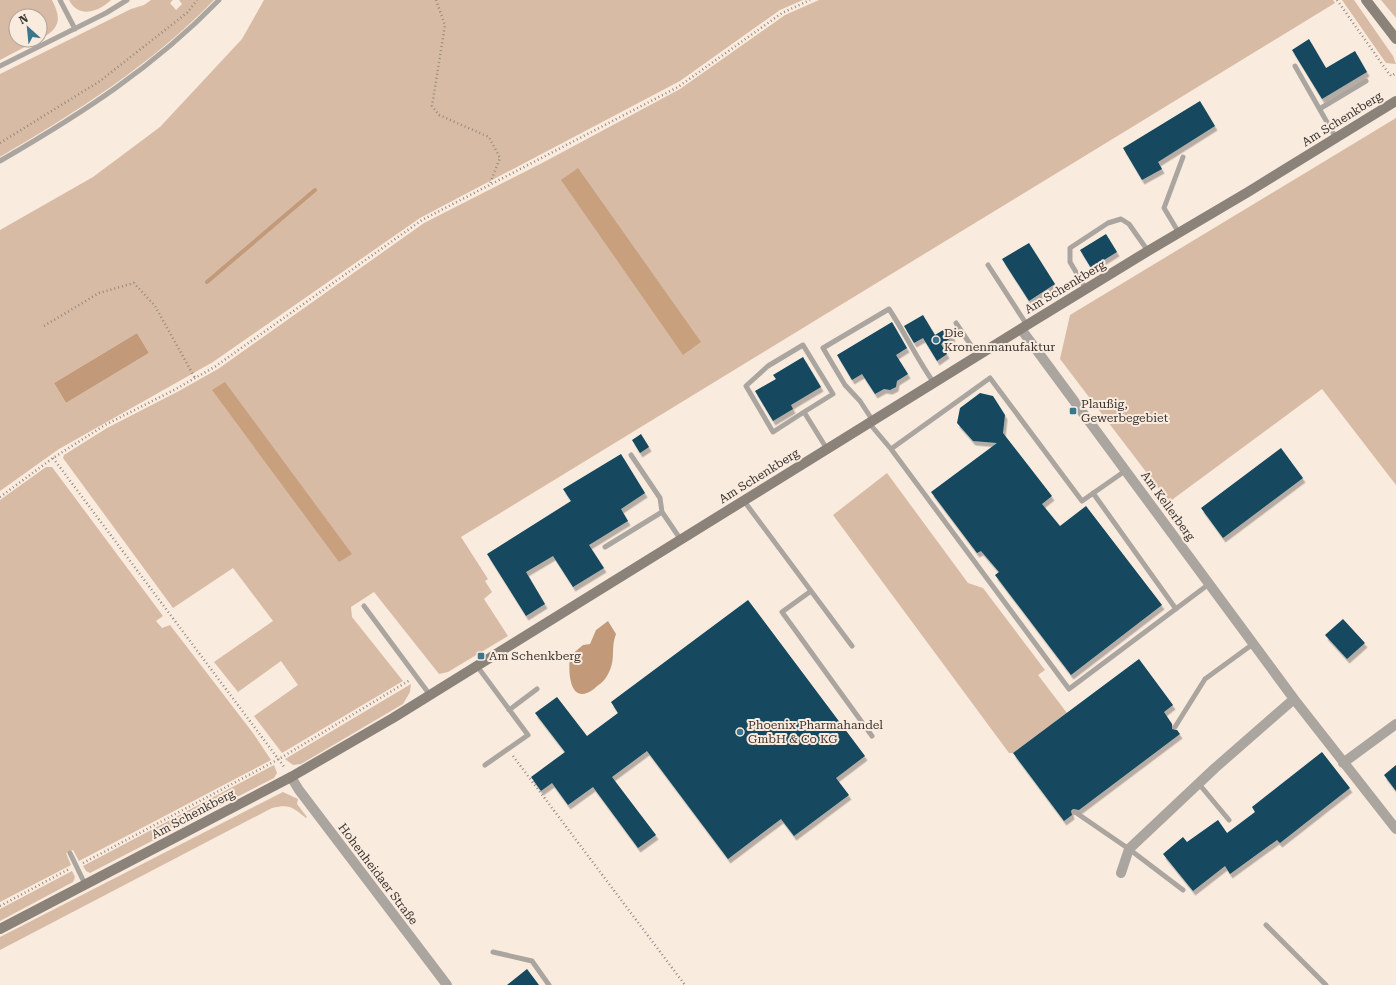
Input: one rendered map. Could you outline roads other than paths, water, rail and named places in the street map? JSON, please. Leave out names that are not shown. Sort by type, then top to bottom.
[{"type":"main road","points":[[1366,0],[1396,38]]},
{"type":"main road","name":"Am Schenkberg","points":[[0,929],[291,777],[430,695],[1024,327],[1396,101]]},
{"type":"street","name":"Am Kellerberg","points":[[1024,327],[1125,471],[1253,644],[1343,763],[1396,829]]},
{"type":"street","points":[[1121,872],[1129,849],[1294,699]]},
{"type":"street","points":[[1343,763],[1396,724]]},
{"type":"street","name":"Hohenheidaer Straße","points":[[291,777],[447,985]]},
{"type":"lane","points":[[60,0],[75,29]]},
{"type":"lane","points":[[0,66],[75,29],[127,0]]},
{"type":"lane","points":[[0,161],[104,98],[151,63],[186,34],[219,0]]},
{"type":"lane","points":[[1295,66],[1336,138]]},
{"type":"lane","points":[[1320,108],[1366,81]]},
{"type":"lane","points":[[1178,233],[1164,208],[1182,158]]},
{"type":"lane","points":[[1086,289],[1070,262],[1070,248],[1108,223],[1121,219],[1129,224],[1148,251]]},
{"type":"lane","points":[[988,266],[1024,327]]},
{"type":"lane","points":[[934,383],[918,360],[912,344],[889,309],[823,348],[845,385],[860,400],[871,422],[1069,690],[1209,584]]},
{"type":"lane","points":[[956,323],[978,356]]},
{"type":"lane","points":[[803,345],[834,394],[804,412],[773,432],[746,386],[768,366],[803,345]]},
{"type":"lane","points":[[891,449],[990,378],[1082,501],[1125,471]]},
{"type":"lane","points":[[804,412],[827,449]]},
{"type":"lane","points":[[631,455],[660,498],[662,512],[681,540]]},
{"type":"lane","points":[[1092,493],[1176,609]]},
{"type":"lane","points":[[744,501],[852,646]]},
{"type":"lane","points":[[605,547],[662,512]]},
{"type":"lane","points":[[810,591],[782,612],[872,736]]},
{"type":"lane","points":[[364,606],[430,695]]},
{"type":"lane","points":[[1175,727],[1205,679],[1253,644]]},
{"type":"lane","points":[[477,666],[528,735],[485,765]]},
{"type":"lane","points":[[510,710],[537,689]]},
{"type":"lane","points":[[1199,784],[1229,820]]},
{"type":"lane","points":[[1075,812],[1129,849],[1183,890]]},
{"type":"lane","points":[[70,853],[86,884]]},
{"type":"lane","points":[[1266,925],[1326,985]]},
{"type":"lane","points":[[493,952],[532,961],[549,985]]},
{"type":"waterway","points":[[207,282],[315,190]]},
{"type":"place","name":"Die Kronenmanufaktur","points":[[936,340]]},
{"type":"place","name":"Plaußig, Gewerbegebiet","points":[[1073,411]]},
{"type":"place","name":"Am Schenkberg","points":[[481,656]]},
{"type":"place","name":"Phoenix Pharmahandel GmbH & Co KG","points":[[740,732]]}]
